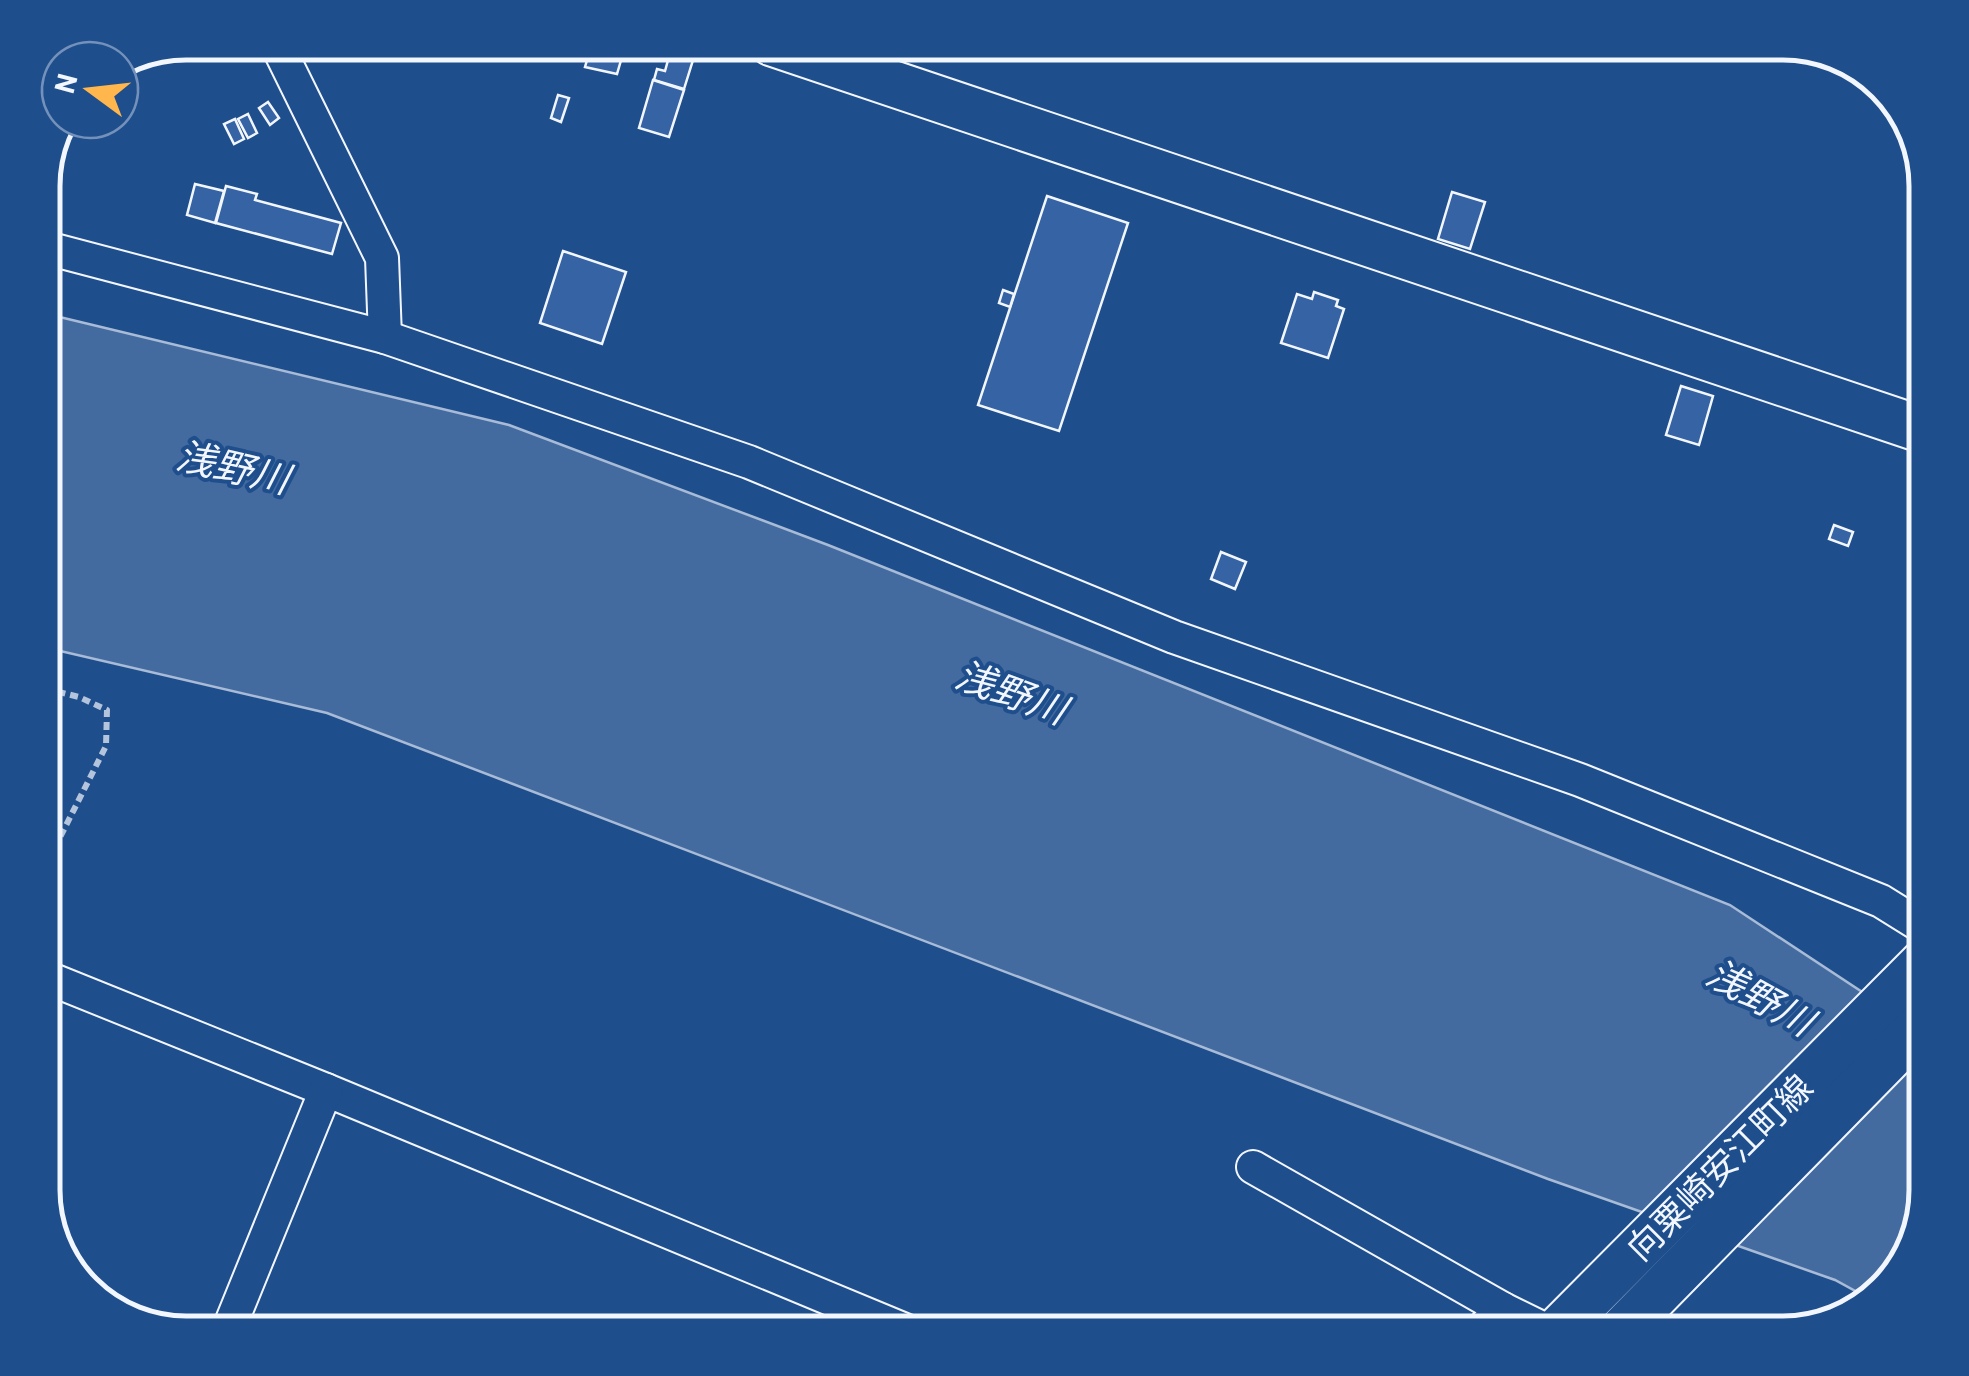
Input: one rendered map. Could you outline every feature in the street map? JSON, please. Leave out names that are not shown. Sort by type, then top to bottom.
[{"type":"street","points":[[285,60],[382,258],[385,337]]},
{"type":"street","points":[[837,60],[1909,425]]},
{"type":"street","points":[[60,252],[385,337],[749,462],[1174,637],[1580,780],[1881,901],[1909,918]]},
{"type":"street","name":"向粟崎安江町線","points":[[1571,1316],[1909,977]]},
{"type":"street","points":[[60,983],[869,1316]]},
{"type":"street","name":"向粟崎安江町線","points":[[1637,1316],[1909,1037]]},
{"type":"street","points":[[234,1316],[326,1090]]},
{"type":"street","points":[[1253,1168],[1517,1316]]},
{"type":"street","points":[[1496,1316],[1503,1309]]},
{"type":"path","points":[[60,692],[107,710],[106,746],[60,837]]},
{"type":"water","name":"浅野川","points":[[60,317],[509,425],[828,545],[1730,905],[1909,1023],[1909,1190],[1905,1223],[1888,1260],[1857,1292],[1835,1280],[1548,1179],[327,713],[60,651]]},
{"type":"building","points":[[587,60],[621,60],[617,74],[585,67]]},
{"type":"building","points":[[668,60],[693,60],[684,89],[654,80],[657,69],[665,71]]},
{"type":"building","points":[[653,80],[684,90],[669,137],[639,128]]},
{"type":"building","points":[[558,95],[569,98],[561,122],[551,118]]},
{"type":"building","points":[[268,102],[279,118],[270,125],[259,108]]},
{"type":"building","points":[[248,114],[257,133],[248,138],[238,119]]},
{"type":"building","points":[[235,119],[244,139],[234,144],[224,124]]},
{"type":"building","points":[[195,184],[224,191],[215,223],[187,215]]},
{"type":"building","points":[[226,186],[257,194],[255,200],[341,223],[332,254],[216,223]]},
{"type":"building","points":[[1452,192],[1485,202],[1470,249],[1438,239]]},
{"type":"building","points":[[1047,196],[1128,223],[1059,431],[978,405]]},
{"type":"building","points":[[563,251],[626,272],[602,344],[540,323]]},
{"type":"building","points":[[1003,290],[1014,294],[1010,307],[999,303]]},
{"type":"building","points":[[1314,292],[1338,300],[1336,306],[1344,309],[1328,358],[1281,343],[1297,294],[1312,299]]},
{"type":"building","points":[[1681,386],[1713,396],[1699,445],[1666,435]]},
{"type":"building","points":[[1834,525],[1853,532],[1848,546],[1829,539]]},
{"type":"building","points":[[1221,552],[1246,562],[1235,589],[1211,579]]}]
